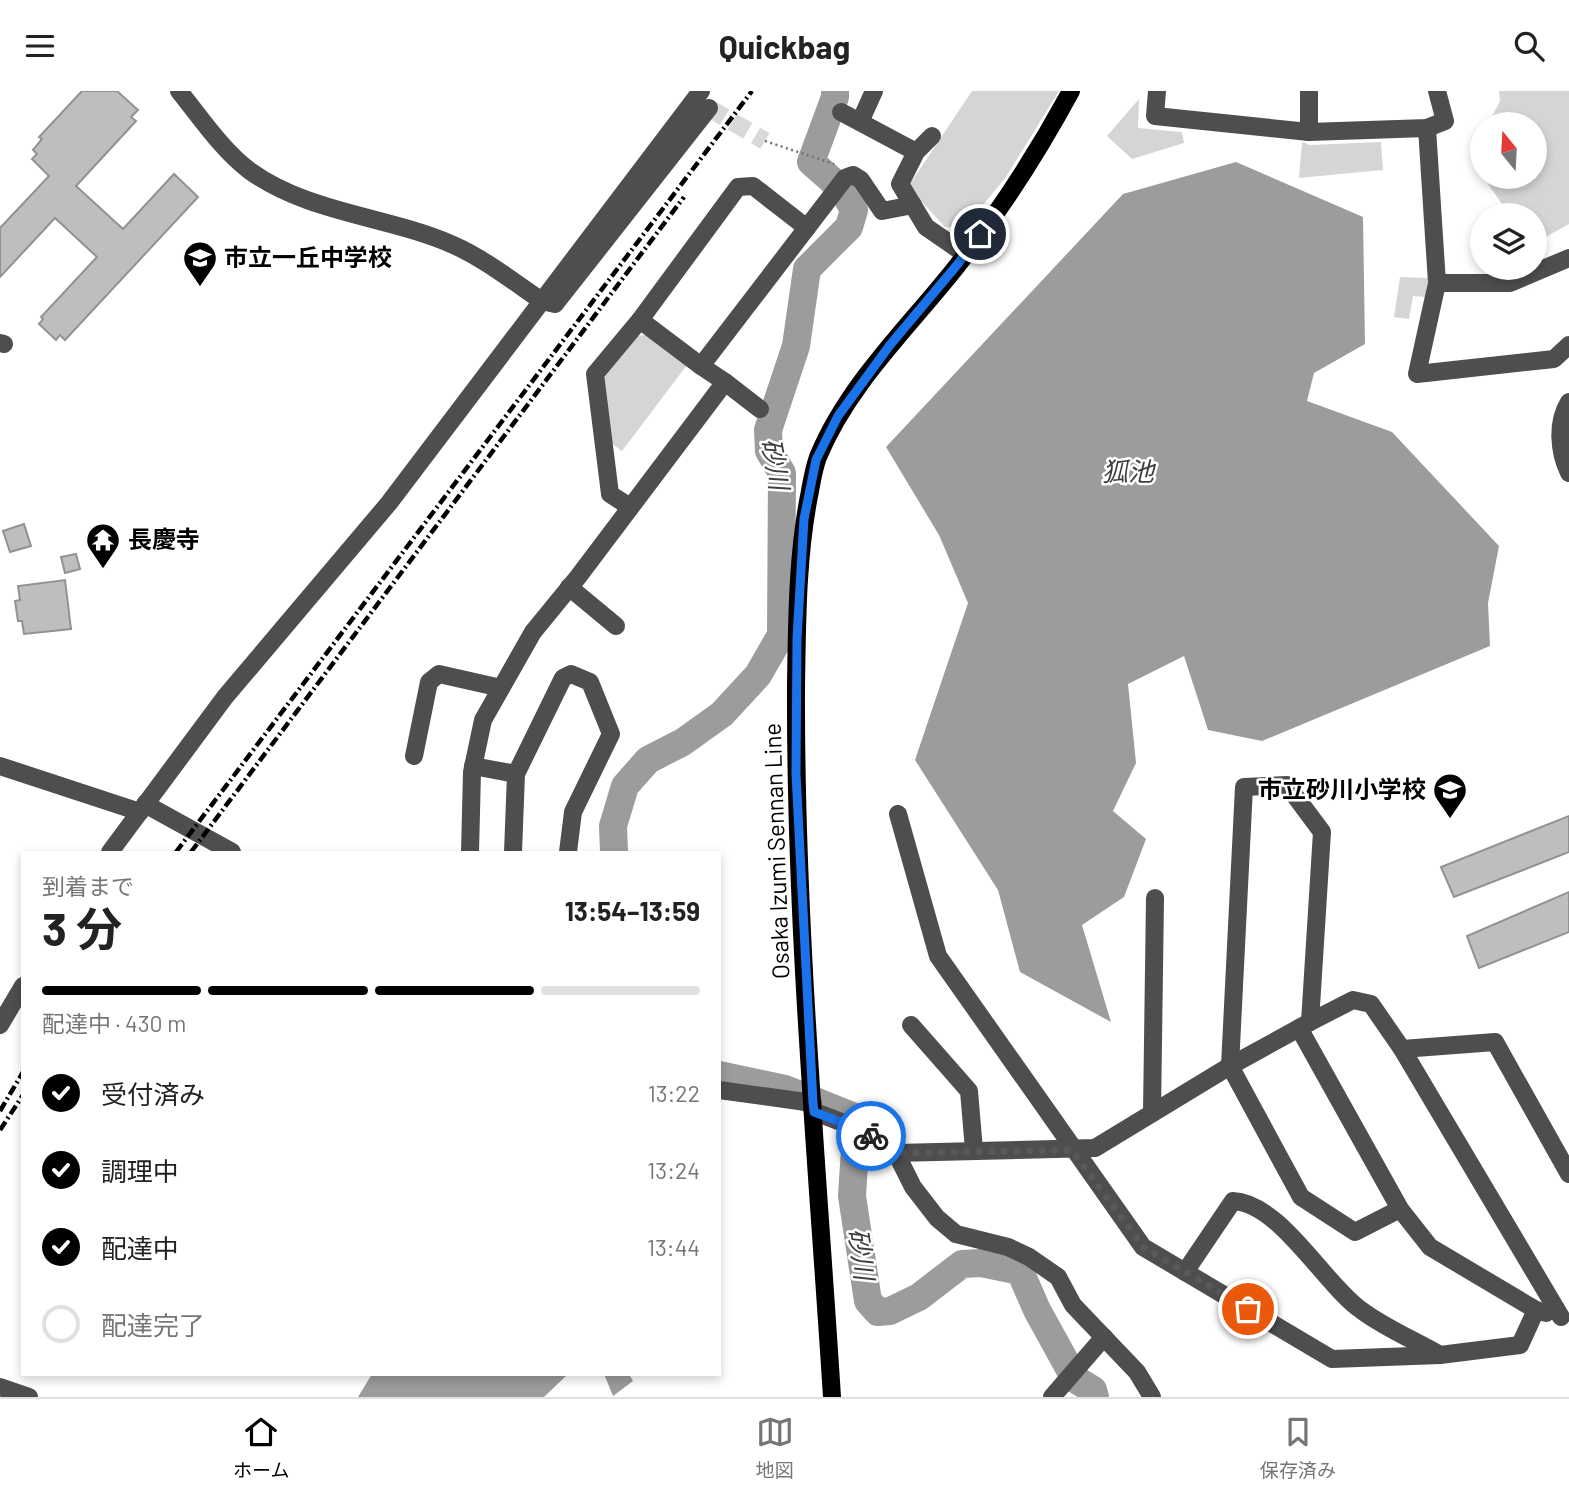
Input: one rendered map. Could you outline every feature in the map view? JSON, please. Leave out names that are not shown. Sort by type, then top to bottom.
[{"type":"main road","name":"Osaka Izumi Sennan Line","points":[[832,1397],[796,774],[797,638],[804,519],[816,460],[838,416],[890,345],[965,254],[1038,152],[1071,91]]},
{"type":"street","points":[[179,91],[230,154],[275,185],[307,199],[452,244],[542,301],[555,304],[709,108]]},
{"type":"street","points":[[111,851],[225,697],[389,503],[701,91]]},
{"type":"street","points":[[860,122],[874,91]]},
{"type":"street","points":[[1157,91],[1155,116],[1310,132],[1427,128],[1445,121],[1437,91]]},
{"type":"street","points":[[1309,91],[1310,132]]},
{"type":"street","points":[[841,112],[916,152]]},
{"type":"street","points":[[1427,128],[1437,283],[1418,375],[1554,359],[1569,345]]},
{"type":"street","points":[[932,136],[916,152],[900,184],[926,227],[965,254]]},
{"type":"street","points":[[701,366],[845,178],[853,175],[861,180],[882,211],[913,205]]},
{"type":"street","points":[[630,507],[610,494],[595,374],[640,320],[738,187],[753,185],[807,228]]},
{"type":"street","points":[[1437,283],[1510,283],[1569,258]]},
{"type":"street","points":[[640,320],[760,409]]},
{"type":"street","points":[[470,851],[473,766],[483,720],[533,632],[724,382]]},
{"type":"street","points":[[1569,402],[1562,413],[1560,435],[1564,463],[1569,473]]},
{"type":"street","points":[[569,587],[616,626]]},
{"type":"street","points":[[414,756],[429,682],[439,674],[501,688]]},
{"type":"street","points":[[513,851],[516,773],[563,678],[571,674],[590,682],[611,734],[573,812],[568,851]]},
{"type":"street","points":[[0,766],[143,808],[176,821],[230,851]]},
{"type":"street","points":[[473,766],[516,773]]},
{"type":"street","points":[[1400,1209],[1355,1232],[1301,1197],[1230,1066],[1244,786],[1287,785],[1322,832],[1304,1025],[1400,1209],[1430,1247],[1536,1310],[1565,1319]]},
{"type":"street","points":[[898,814],[938,955],[1072,1150],[1143,1247],[1332,1359],[1440,1355],[1520,1345],[1536,1310]]},
{"type":"street","points":[[1152,1113],[1155,898]]},
{"type":"street","points":[[0,1025],[21,989]]},
{"type":"street","points":[[896,1153],[1096,1148],[1230,1066],[1304,1025],[1353,1000],[1371,1004],[1402,1049],[1565,1319]]},
{"type":"street","points":[[911,1025],[969,1091],[974,1150]]},
{"type":"street","points":[[1402,1049],[1496,1042],[1569,1174]]},
{"type":"street","points":[[721,1090],[814,1107],[862,1130],[896,1153],[913,1188],[937,1218],[956,1234],[1008,1247],[1029,1257],[1058,1277],[1073,1305],[1136,1372],[1152,1397]]},
{"type":"street","points":[[1185,1272],[1233,1201],[1246,1202],[1263,1211],[1285,1231],[1359,1310],[1440,1355]]},
{"type":"street","points":[[1052,1397],[1104,1337]]},
{"type":"street","points":[[0,1387],[29,1397]]},
{"type":"path","points":[[765,141],[841,166]]},
{"type":"shaded area","points":[[972,91],[1059,91],[1006,177],[964,228],[945,227],[908,187]]},
{"type":"shaded area","points":[[1499,91],[1569,91],[1569,224],[1547,236],[1547,203],[1501,203],[1492,189],[1547,189],[1547,112],[1494,112],[1500,101]]},
{"type":"shaded area","points":[[1139,99],[1138,128],[1182,132],[1184,143],[1132,159],[1107,136]]},
{"type":"shaded area","points":[[1302,142],[1310,145],[1381,142],[1383,170],[1299,178]]},
{"type":"shaded area","points":[[1400,277],[1428,278],[1425,297],[1413,296],[1409,319],[1394,317]]},
{"type":"shaded area","points":[[646,335],[687,365],[622,451],[611,443],[604,377],[636,336]]},
{"type":"water","name":"狐池","points":[[1236,162],[1363,217],[1365,344],[1314,373],[1307,401],[1392,432],[1499,546],[1488,603],[1490,646],[1262,741],[1208,730],[1184,656],[1128,684],[1136,763],[1113,811],[1146,839],[1124,897],[1082,925],[1111,1022],[1020,972],[998,890],[915,760],[968,603],[939,535],[886,447],[1123,194]]},
{"type":"water","points":[[371,1376],[566,1376],[544,1397],[358,1397]]},
{"type":"water","points":[[605,1376],[630,1376],[633,1381],[613,1396]]},
{"type":"building","points":[[82,91],[117,91],[138,110],[131,117],[136,121],[76,186],[123,229],[174,174],[198,197],[65,340],[60,335],[56,340],[39,324],[43,319],[41,317],[97,257],[55,218],[0,277],[0,228],[49,176],[32,159],[37,154],[33,150],[42,139],[39,137]]},
{"type":"building","points":[[24,524],[31,546],[10,552],[3,531]]},
{"type":"building","points":[[76,554],[80,569],[65,573],[61,557]]},
{"type":"building","points":[[65,580],[71,629],[24,634],[22,621],[18,621],[15,601],[20,600],[18,586]]},
{"type":"building","points":[[1569,816],[1569,852],[1454,897],[1441,867]]},
{"type":"building","points":[[1569,892],[1569,932],[1479,968],[1467,936]]},
{"type":"waterway","name":"砂川","points":[[614,851],[613,826],[625,786],[648,760],[683,742],[722,714],[758,675],[781,635],[782,473],[769,451],[768,430],[796,346],[807,269],[849,227],[854,210],[843,190],[811,162],[835,91]]},
{"type":"waterway","name":"砂川","points":[[721,1075],[785,1089],[857,1118],[852,1196],[868,1301],[878,1312],[890,1311],[919,1297],[962,1264],[981,1263],[1020,1271],[1037,1310],[1075,1379],[1093,1390],[1095,1397]]},
{"type":"tunnel","points":[[709,108],[765,141]]},
{"type":"railway","points":[[177,851],[752,91]]},
{"type":"railway","points":[[192,851],[684,197]]},
{"type":"railway","points":[[0,1111],[21,1075]]},
{"type":"railway","points":[[0,1130],[21,1098]]},
{"type":"way so far","points":[[871,1136],[896,1153],[1072,1150],[1143,1247],[1248,1309]]},
{"type":"place","name":"市立一丘中学校","points":[[200,288]]},
{"type":"place","name":"長慶寺","points":[[103,570]]},
{"type":"place","name":"市立砂川小学校","points":[[1450,820]]},
{"type":"route","points":[[871,1136],[814,1112],[813,1103],[796,774],[797,638],[804,519],[816,460],[838,416],[890,345],[980,234]]}]
